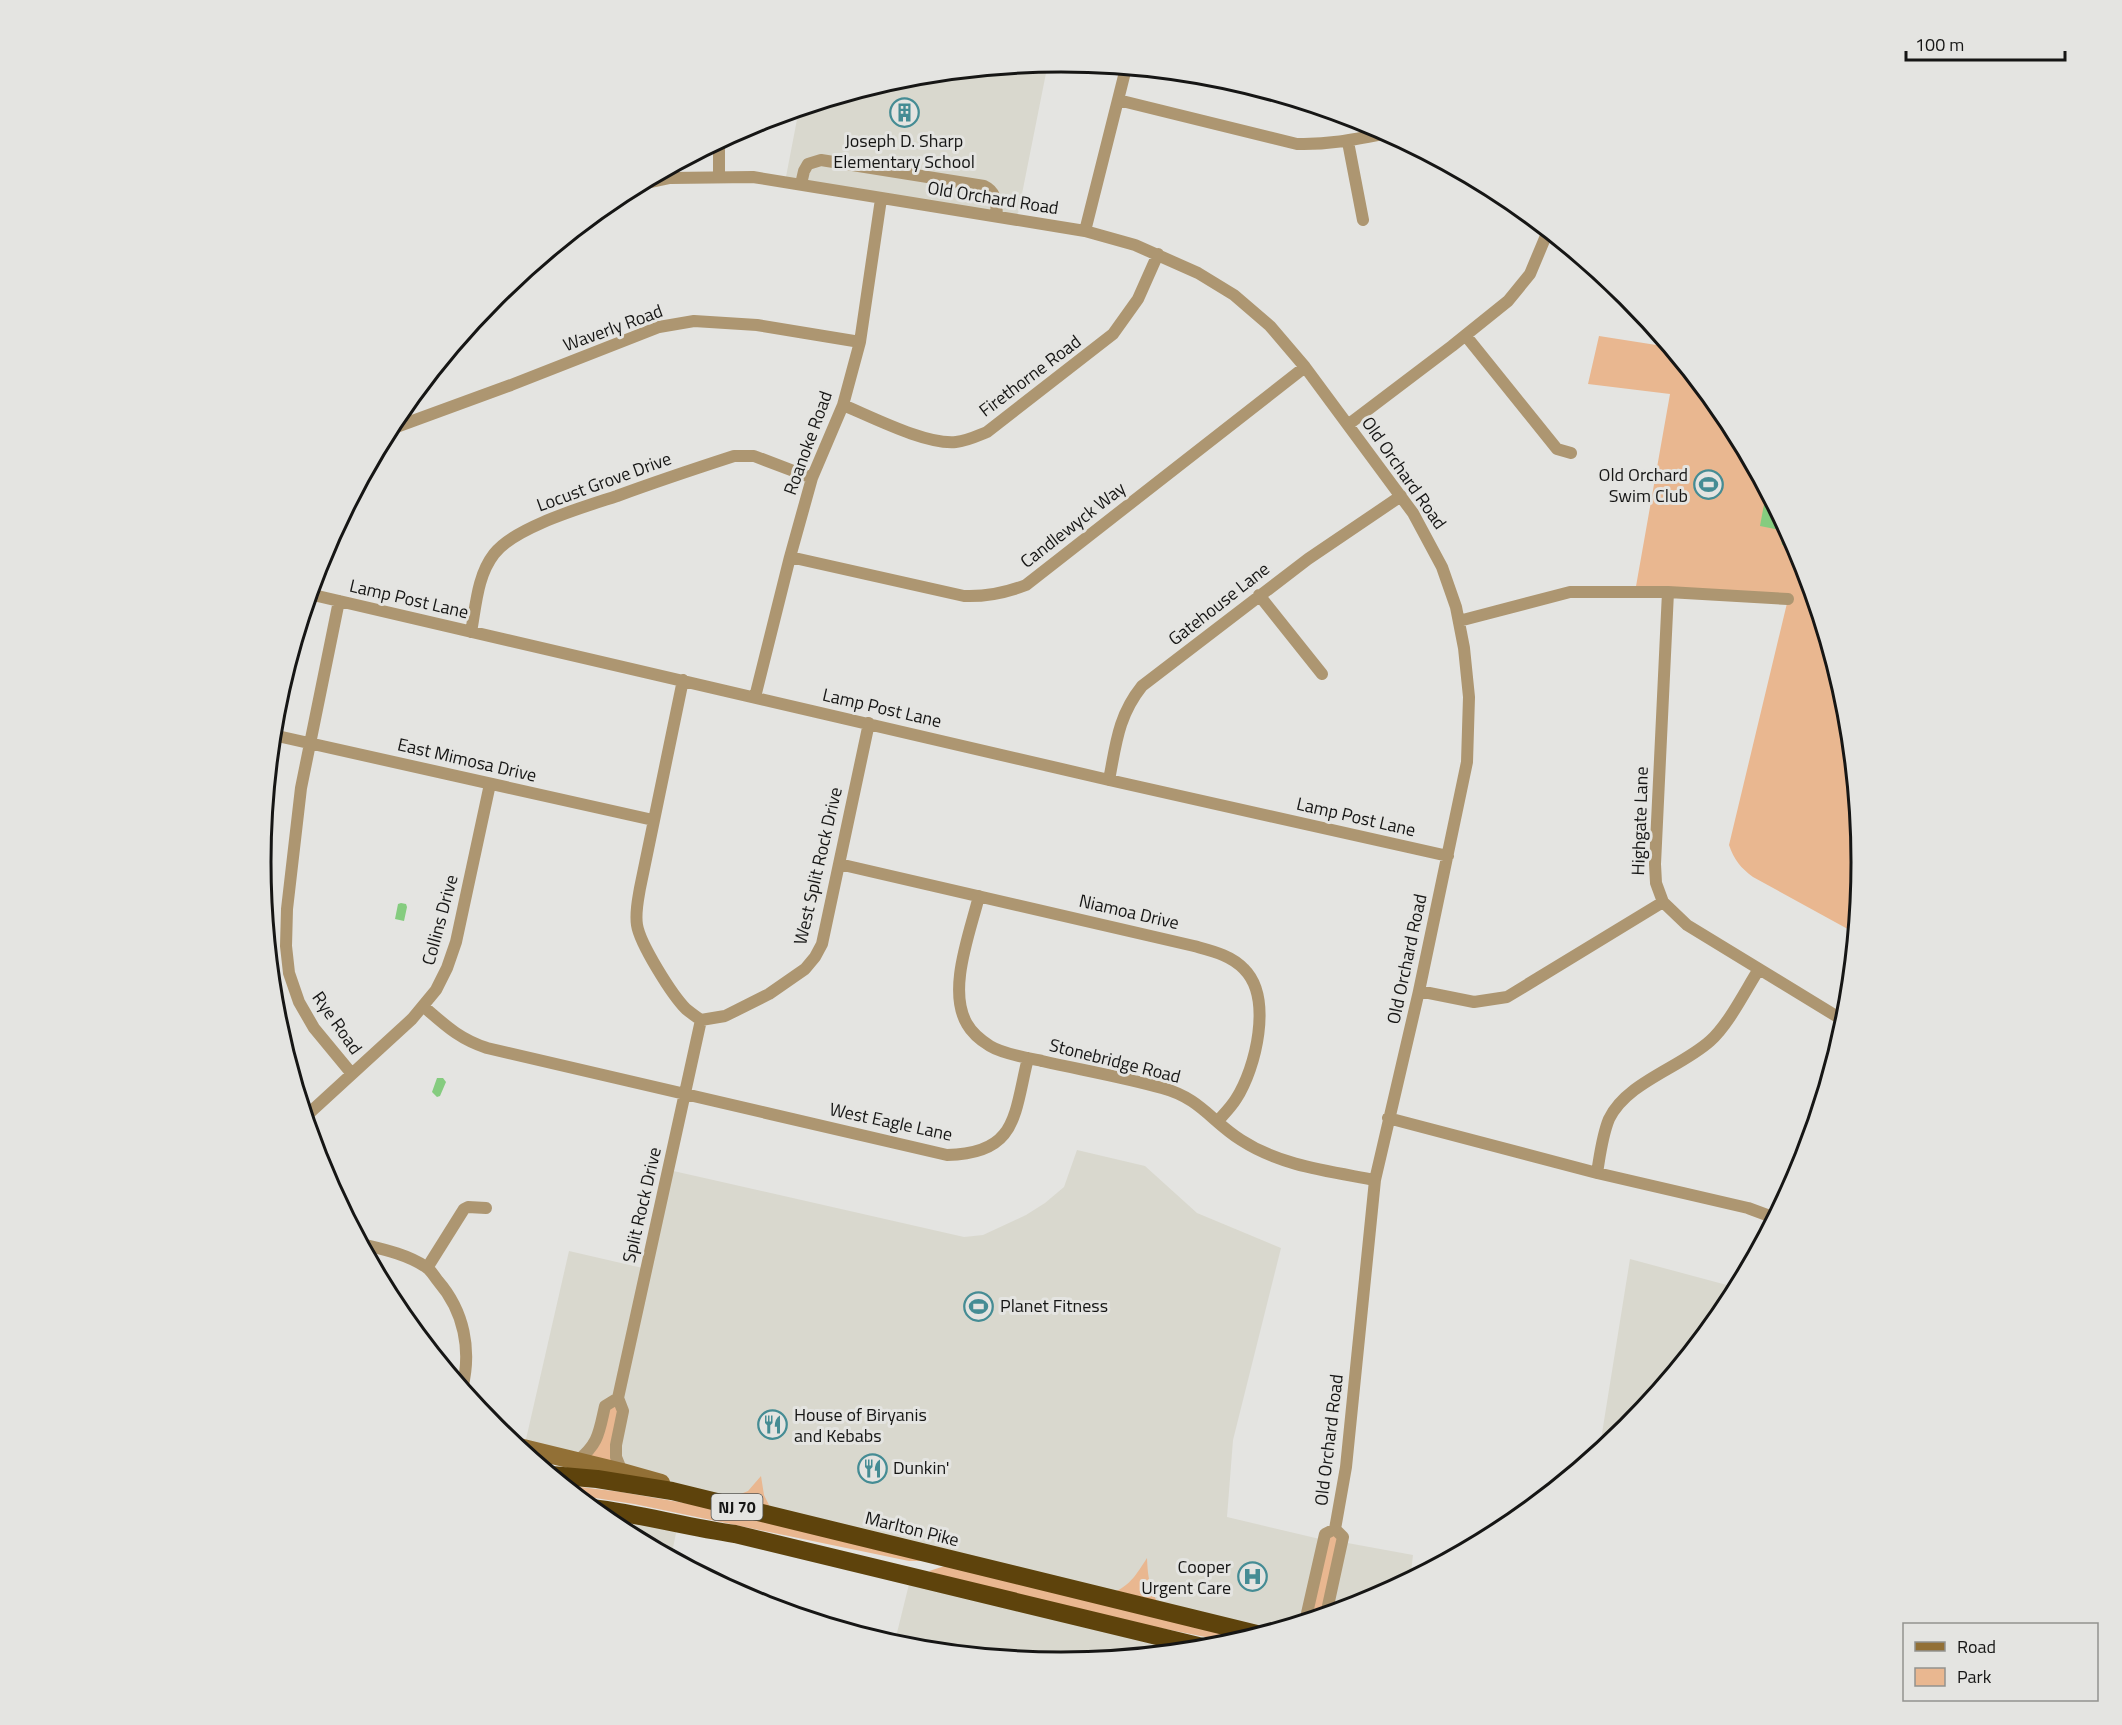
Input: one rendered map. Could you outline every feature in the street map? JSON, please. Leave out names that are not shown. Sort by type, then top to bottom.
[{"type":"highway","name":"Marlton Pike","points":[[564,1477],[597,1479],[672,1491],[1245,1631]]},
{"type":"highway","name":"NJ 70","points":[[609,1511],[678,1523],[687,1527],[735,1534],[1185,1643]]},
{"type":"highway","points":[[893,1571],[922,1571],[949,1560]]},
{"type":"street","points":[[1085,231],[1124,75]]},
{"type":"street","points":[[1118,100],[1288,142],[1318,145],[1374,137]]},
{"type":"street","points":[[1348,142],[1363,220]]},
{"type":"street","points":[[718,176],[719,150]]},
{"type":"street","points":[[801,184],[808,164],[821,160],[984,186],[992,190],[996,198],[998,216]]},
{"type":"street","name":"Old Orchard Road","points":[[664,179],[718,176],[753,177],[1085,231],[1135,245],[1198,273],[1240,300],[1270,326],[1349,424],[1401,496],[1434,549],[1459,621],[1468,673],[1467,762],[1419,991],[1375,1180],[1346,1467],[1335,1529]]},
{"type":"street","name":"Roanoke Road","points":[[755,697],[812,478],[843,405],[860,342],[881,199]]},
{"type":"street","points":[[1349,424],[1466,336],[1508,301],[1530,274],[1545,238]]},
{"type":"street","name":"Firethorne Road","points":[[843,405],[935,440],[953,442],[970,439],[987,432],[1113,334],[1138,299],[1158,254]]},
{"type":"street","name":"Waverly Road","points":[[403,424],[659,327],[694,321],[757,326],[860,342]]},
{"type":"street","points":[[1466,336],[1557,449],[1571,453]]},
{"type":"street","name":"Candlewyck Way","points":[[790,557],[964,596],[985,597],[1026,585],[1305,367]]},
{"type":"street","name":"Locust Grove Drive","points":[[471,632],[482,574],[493,555],[502,544],[534,526],[734,456],[754,456],[812,478]]},
{"type":"street","name":"Gatehouse Lane","points":[[1109,780],[1122,717],[1130,701],[1142,686],[1308,558],[1401,496]]},
{"type":"street","points":[[1459,621],[1570,592],[1668,592],[1788,599]]},
{"type":"street","name":"Highgate Lane","points":[[1663,902],[1656,883],[1655,871],[1668,592]]},
{"type":"street","points":[[1259,595],[1323,674]]},
{"type":"street","name":"Lamp Post Lane","points":[[317,596],[1109,780],[1448,856]]},
{"type":"street","name":"Rye Road","points":[[339,601],[300,788],[285,946],[289,973],[299,1002],[314,1028],[352,1074]]},
{"type":"street","points":[[683,680],[636,911],[637,926],[645,948],[685,1008],[701,1020]]},
{"type":"street","name":"West Split Rock Drive","points":[[701,1020],[725,1016],[769,994],[805,969],[815,957],[822,944],[869,723]]},
{"type":"street","name":"East Mimosa Drive","points":[[281,737],[653,820]]},
{"type":"street","name":"Collins Drive","points":[[311,1113],[423,1006],[436,990],[456,942],[490,784]]},
{"type":"street","name":"Niamoa Drive","points":[[839,864],[1205,949],[1232,958],[1245,969],[1254,983],[1259,998],[1260,1016],[1246,1079],[1236,1100],[1218,1121]]},
{"type":"street","name":"Stonebridge Road","points":[[979,896],[959,980],[961,1011],[977,1036],[991,1047],[1028,1058],[1164,1089],[1194,1101],[1240,1139],[1278,1159],[1311,1168],[1375,1180]]},
{"type":"street","points":[[1419,991],[1474,1002],[1507,997],[1663,902],[1687,925],[1836,1017]]},
{"type":"street","points":[[1597,1173],[1603,1138],[1617,1106],[1629,1094],[1712,1040],[1759,969]]},
{"type":"street","name":"West Eagle Lane","points":[[423,1006],[455,1034],[471,1043],[947,1155],[969,1154],[987,1148],[1002,1138],[1012,1123],[1028,1058]]},
{"type":"street","name":"Split Rock Drive","points":[[622,1472],[616,1457],[616,1445],[623,1411],[618,1398],[701,1020]]},
{"type":"street","points":[[1388,1118],[1597,1173],[1748,1208],[1768,1215]]},
{"type":"street","points":[[427,1268],[464,1209],[486,1208]]},
{"type":"street","points":[[370,1246],[389,1251],[427,1268],[452,1300],[465,1335],[464,1380]]},
{"type":"street","name":"Split Rock Drive","points":[[577,1461],[590,1451],[597,1441],[604,1406],[618,1398]]},
{"type":"street","points":[[533,1450],[622,1472],[705,1499]]},
{"type":"street","name":"Old Orchard Road","points":[[1328,1606],[1343,1537],[1335,1529]]},
{"type":"street","name":"Old Orchard Road","points":[[1307,1613],[1324,1534],[1335,1529]]},
{"type":"shaded area","points":[[1046,73],[1017,219],[785,182],[797,118],[856,99],[907,87],[958,79]]},
{"type":"shaded area","points":[[1764,502],[1777,529],[1760,526]]},
{"type":"shaded area","points":[[398,904],[406,904],[407,907],[404,921],[395,919]]},
{"type":"shaded area","points":[[437,1078],[443,1078],[446,1082],[440,1096],[437,1097],[432,1092]]},
{"type":"shaded area","points":[[1077,1150],[1145,1166],[1197,1213],[1281,1248],[1233,1440],[1227,1517],[1324,1540],[1307,1613],[1245,1631],[622,1472],[597,1441],[577,1461],[533,1450],[525,1443],[569,1251],[647,1269],[669,1170],[964,1237],[983,1235],[1026,1215],[1064,1187]]},
{"type":"shaded area","points":[[1630,1259],[1729,1285],[1688,1344],[1655,1384],[1601,1439]]},
{"type":"shaded area","points":[[609,1511],[678,1523],[673,1550]]},
{"type":"shaded area","points":[[1342,1542],[1413,1555],[1411,1571],[1364,1593],[1328,1606]]},
{"type":"shaded area","points":[[911,1576],[1178,1640],[1177,1644],[1164,1646],[1061,1653],[958,1646],[896,1635]]},
{"type":"green space","points":[[1599,336],[1659,345],[1718,423],[1746,467],[1770,513],[1810,608],[1825,658],[1836,708],[1845,759],[1850,811],[1852,862],[1849,929],[1753,877],[1738,863],[1729,845],[1788,599],[1635,592],[1670,394],[1588,384]]},
{"type":"green space","points":[[618,1398],[616,1445],[622,1472],[577,1461],[590,1451],[605,1406]]},
{"type":"green space","points":[[761,1476],[764,1495],[771,1509],[731,1498],[748,1491]]},
{"type":"green space","points":[[576,1486],[719,1509],[924,1561],[909,1561],[634,1504],[590,1497]]},
{"type":"green space","points":[[1325,1534],[1343,1537],[1328,1606],[1307,1613]]},
{"type":"green space","points":[[1147,1558],[1150,1586],[1163,1611],[1102,1597],[1129,1582]]},
{"type":"green space","points":[[948,1565],[1230,1635],[1212,1638],[1121,1620],[943,1578],[929,1571]]},
{"type":"place","name":"Joseph D. Sharp Elementary School","points":[[904,112]]},
{"type":"place","name":"Old Orchard Swim Club","points":[[1709,485]]},
{"type":"place","name":"Planet Fitness","points":[[979,1306]]},
{"type":"place","name":"House of Biryanis and Kebabs","points":[[773,1425]]},
{"type":"place","name":"Dunkin'","points":[[872,1468]]},
{"type":"place","name":"Cooper Urgent Care","points":[[1252,1577]]}]
